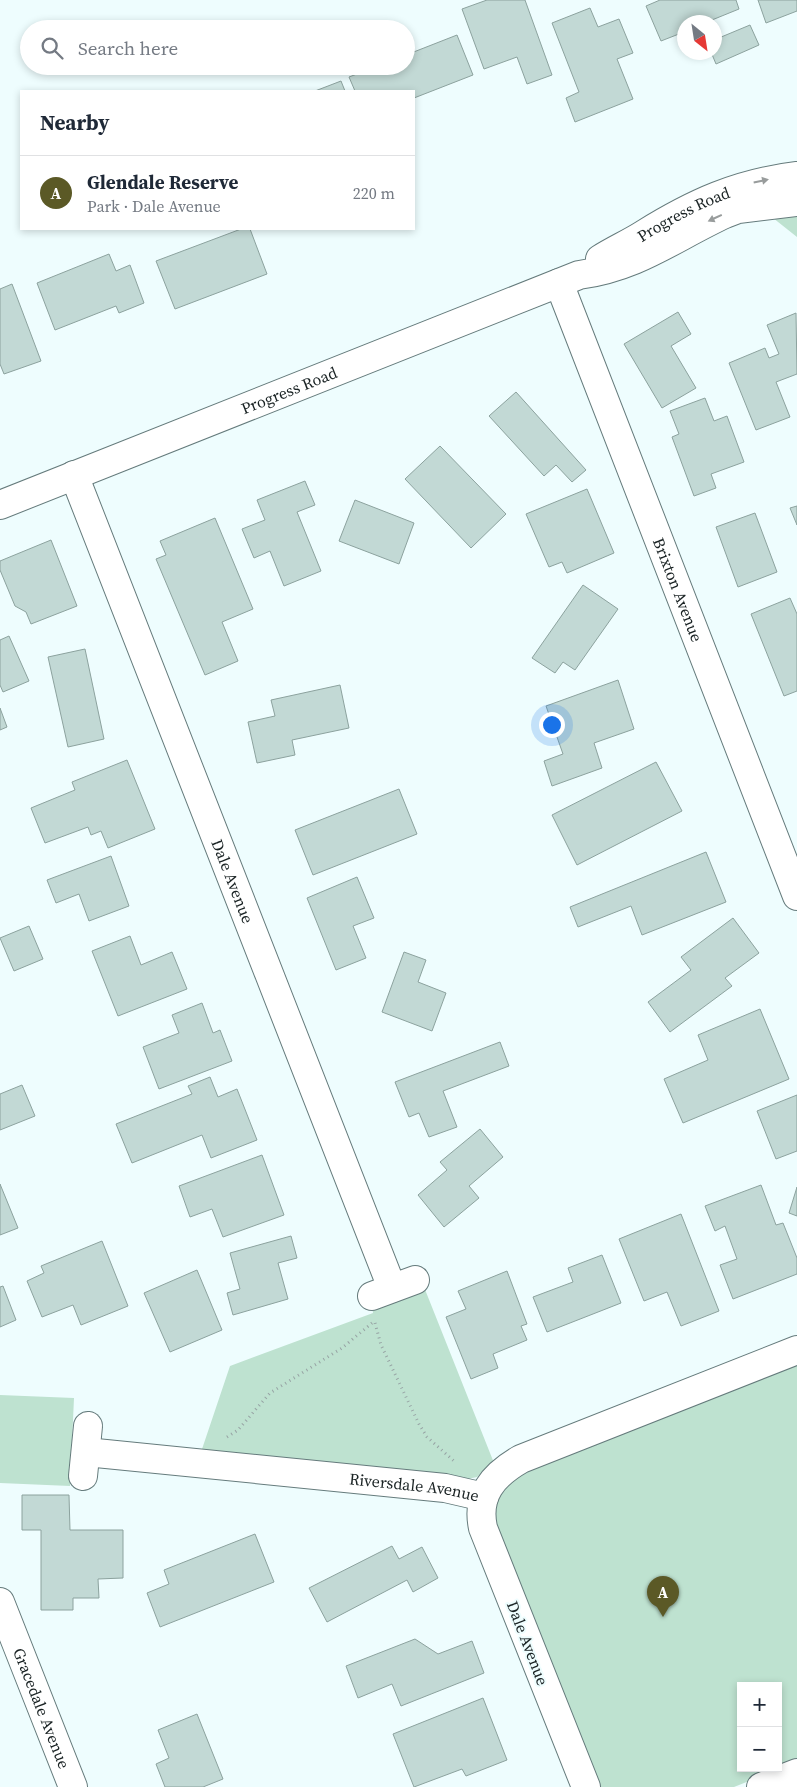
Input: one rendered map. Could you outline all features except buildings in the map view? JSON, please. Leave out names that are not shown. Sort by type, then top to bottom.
[{"type":"street","name":"Progress Road","points":[[569,279],[605,255],[687,208],[747,184],[797,176]]},
{"type":"street","name":"Progress Road","points":[[0,505],[569,279],[633,262],[738,209],[797,202]]},
{"type":"street","name":"Brixton Avenue","points":[[569,279],[797,896]]},
{"type":"street","name":"Dale Avenue","points":[[74,475],[388,1296]]},
{"type":"street","name":"Riversdale Avenue","points":[[86,1451],[445,1488],[484,1497],[502,1471],[521,1459],[797,1350]]},
{"type":"street","name":"Dale Avenue","points":[[484,1497],[481,1507],[484,1528],[586,1787]]},
{"type":"street","name":"Gracedale Avenue","points":[[0,1602],[73,1787]]},
{"type":"street","points":[[761,1787],[797,1773]]},
{"type":"path","points":[[222,1439],[238,1430],[270,1393],[342,1348],[388,1296]]},
{"type":"path","points":[[388,1296],[381,1346],[419,1424],[436,1446],[458,1464]]},
{"type":"green space","points":[[789,211],[797,217],[797,237],[768,214]]},
{"type":"green space","points":[[424,1287],[494,1463],[477,1477],[463,1480],[200,1455],[230,1366],[373,1313],[372,1306]]},
{"type":"green space","points":[[797,1360],[797,1762],[782,1768],[782,1682],[737,1682],[737,1772],[772,1772],[734,1787],[598,1787],[495,1530],[493,1502],[509,1479]]},
{"type":"green space","points":[[0,1395],[74,1398],[70,1486],[0,1483]]},
{"type":"place","name":"Glendale Reserve","points":[[663,1617]]}]
